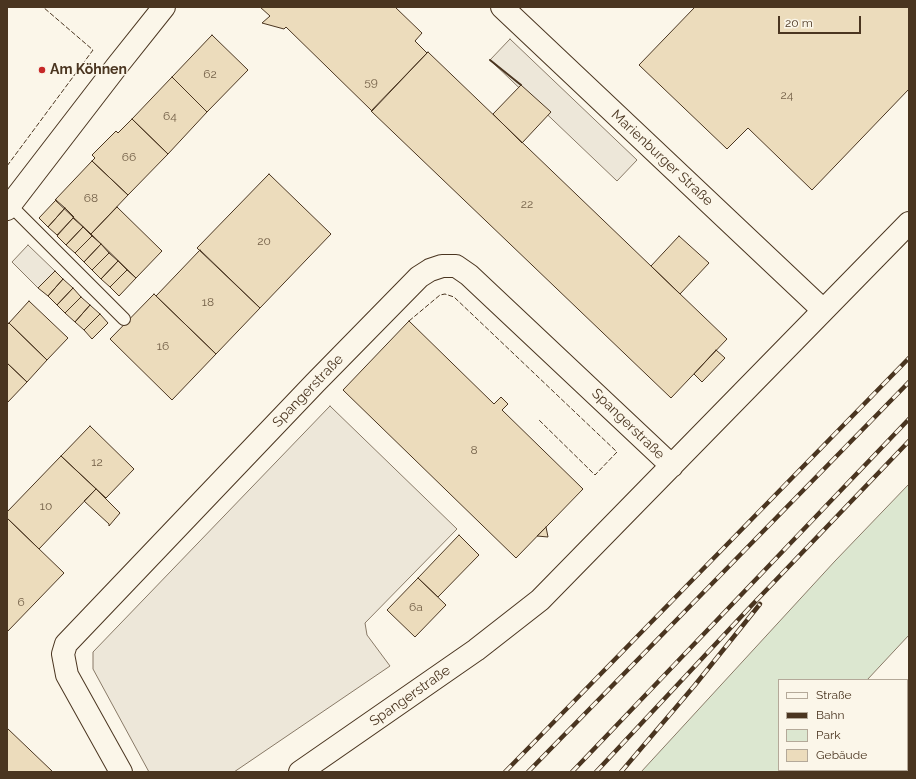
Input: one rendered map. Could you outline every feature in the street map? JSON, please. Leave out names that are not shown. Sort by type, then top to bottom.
[{"type":"street","points":[[9,207],[164,7]]},
{"type":"street","name":"Marienburger Straße","points":[[502,7],[823,310]]},
{"type":"street","name":"Spangerstraße","points":[[300,772],[476,650],[540,600],[909,223]]},
{"type":"street","name":"Spangerstraße","points":[[121,772],[67,675],[64,654],[66,644],[310,388],[419,277],[430,270],[442,266],[456,266],[469,275],[672,466]]},
{"type":"lane","points":[[9,207],[124,319]]},
{"type":"green space","points":[[909,484],[909,635],[868,679],[778,679],[778,771],[795,771],[641,772],[835,561]]},
{"type":"shaded area","points":[[510,39],[637,160],[617,181],[490,60]]},
{"type":"shaded area","points":[[28,245],[55,271],[38,288],[12,262]]},
{"type":"shaded area","points":[[330,406],[457,529],[365,623],[367,635],[390,666],[234,772],[149,772],[93,669],[93,652]]},
{"type":"building","points":[[260,7],[395,7],[422,33],[415,41],[427,53],[372,111],[286,27],[284,29],[262,23],[270,16]]},
{"type":"building","points":[[695,7],[909,7],[909,89],[812,190],[748,128],[727,149],[639,65]]},
{"type":"building","points":[[212,35],[248,70],[207,112],[172,77]]},
{"type":"building","points":[[428,52],[727,339],[671,398],[371,111]]},
{"type":"building","points":[[172,77],[207,112],[168,154],[132,119]]},
{"type":"building","points":[[521,85],[551,112],[522,143],[493,114]]},
{"type":"building","points":[[132,119],[168,154],[128,195],[92,161],[95,158],[92,155],[116,131],[118,133]]},
{"type":"building","points":[[92,161],[128,195],[91,234],[55,200]]},
{"type":"building","points":[[269,174],[331,234],[260,308],[197,248]]},
{"type":"building","points":[[56,200],[65,208],[48,227],[39,218]]},
{"type":"building","points":[[117,207],[162,251],[136,278],[91,234]]},
{"type":"building","points":[[65,208],[74,217],[57,235],[48,227]]},
{"type":"building","points":[[73,218],[83,227],[66,245],[57,236]]},
{"type":"building","points":[[83,227],[92,236],[75,253],[66,245]]},
{"type":"building","points":[[92,236],[101,244],[84,262],[75,253]]},
{"type":"building","points":[[679,236],[709,263],[680,294],[651,266]]},
{"type":"building","points":[[101,244],[109,253],[92,270],[84,262]]},
{"type":"building","points":[[200,250],[260,308],[216,354],[156,296]]},
{"type":"building","points":[[109,253],[118,261],[101,279],[92,270]]},
{"type":"building","points":[[118,261],[127,270],[110,287],[101,279]]},
{"type":"building","points":[[127,270],[136,278],[119,296],[110,287]]},
{"type":"building","points":[[55,271],[63,279],[48,296],[38,288]]},
{"type":"building","points":[[63,279],[73,288],[57,305],[48,296]]},
{"type":"building","points":[[73,288],[81,297],[65,313],[57,305]]},
{"type":"building","points":[[154,294],[216,354],[172,400],[110,339]]},
{"type":"building","points":[[81,297],[90,305],[75,322],[65,313]]},
{"type":"building","points":[[29,301],[68,338],[47,360],[9,323]]},
{"type":"building","points":[[90,305],[100,314],[84,330],[75,322]]},
{"type":"building","points":[[100,314],[108,323],[92,339],[84,330]]},
{"type":"building","points":[[409,321],[494,404],[501,397],[508,404],[502,410],[583,489],[516,558],[343,390]]},
{"type":"building","points":[[9,323],[47,360],[27,382],[7,363],[7,325]]},
{"type":"building","points":[[716,350],[725,358],[702,382],[694,374]]},
{"type":"building","points":[[7,363],[27,382],[7,403]]},
{"type":"building","points":[[90,426],[134,469],[106,498],[61,456]]},
{"type":"building","points":[[61,456],[96,489],[39,549],[7,518],[7,512]]},
{"type":"building","points":[[96,489],[120,513],[109,526],[109,524],[84,501]]},
{"type":"building","points":[[7,518],[64,573],[7,632]]},
{"type":"building","points":[[546,527],[548,537],[537,536]]},
{"type":"building","points":[[459,535],[479,555],[438,597],[418,578]]},
{"type":"building","points":[[418,578],[446,605],[415,637],[387,610]]},
{"type":"building","points":[[7,728],[53,772],[7,772]]},
{"type":"railway","points":[[505,772],[909,358]]},
{"type":"railway","points":[[528,772],[909,382]]},
{"type":"railway","points":[[572,772],[909,419]]},
{"type":"railway","points":[[596,772],[752,605],[909,441]]},
{"type":"railway","points":[[621,772],[695,685],[760,604]]},
{"type":"fence","points":[[7,166],[93,50],[43,7]]},
{"type":"fence","points":[[409,321],[440,295],[445,294],[454,297],[617,452],[595,475],[538,419]]},
{"type":"wall","points":[[490,60],[521,85]]},
{"type":"place","name":"Am Köhnen","points":[[42,70]]}]
